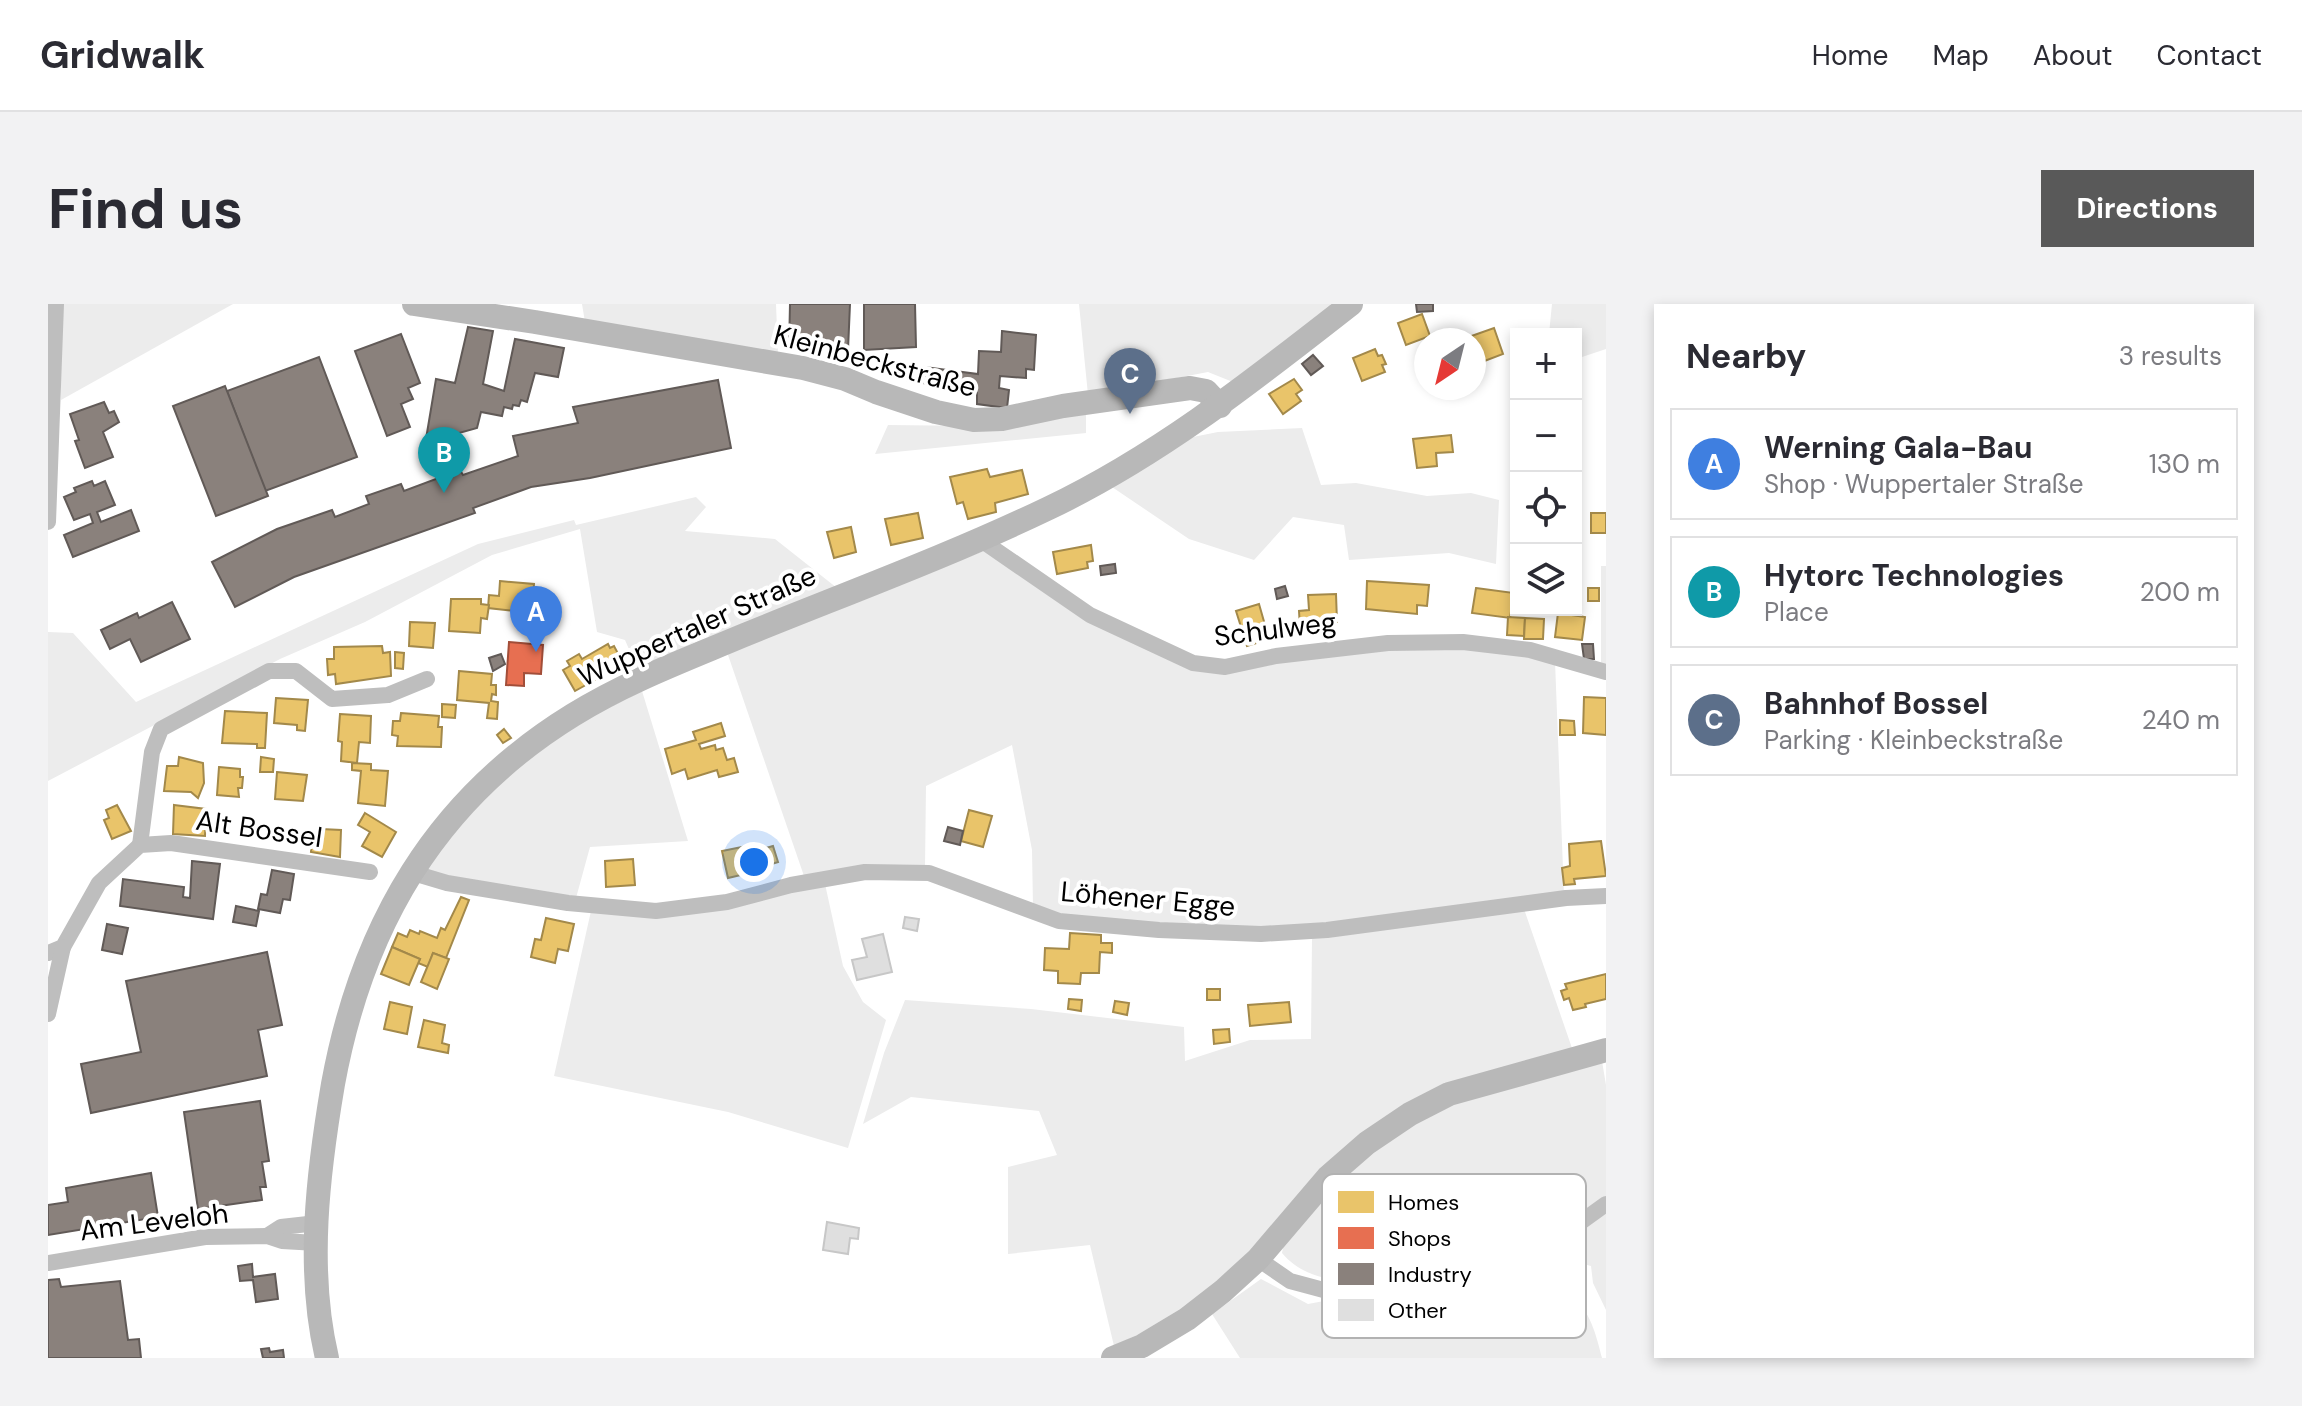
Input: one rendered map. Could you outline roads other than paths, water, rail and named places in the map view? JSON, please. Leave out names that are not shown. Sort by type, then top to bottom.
[{"type":"main road","name":"Kleinbeckstraße","points":[[414,304],[803,368],[845,379],[936,412],[974,420],[1002,419],[1063,406],[1190,388],[1206,391],[1220,406]]},
{"type":"main road","name":"Wuppertaler Straße","points":[[327,1358],[319,1304],[317,1233],[327,1126],[338,1060],[352,1007],[395,900],[436,835],[466,801],[506,763],[575,714],[638,679],[819,603],[981,540],[1136,462],[1220,406],[1351,304]]},
{"type":"main road","points":[[1331,1174],[1367,1143],[1410,1114],[1449,1094],[1606,1050]]},
{"type":"main road","points":[[1113,1358],[1142,1346],[1187,1319],[1258,1259],[1322,1184]]},
{"type":"street","points":[[48,522],[56,304]]},
{"type":"street","name":"Schulweg","points":[[981,540],[1090,615],[1193,663],[1225,667],[1276,656],[1388,643],[1463,642],[1530,650],[1606,672]]},
{"type":"street","points":[[48,1014],[55,950],[99,883],[140,845],[152,752],[161,729],[269,671],[296,671],[332,699],[388,695],[427,679]]},
{"type":"street","name":"Alt Bossel","points":[[140,845],[171,843],[370,872]]},
{"type":"street","name":"Löhener Egge","points":[[410,872],[447,883],[568,903],[656,911],[727,902],[791,885],[865,872],[929,873],[1059,921],[1159,930],[1261,934],[1327,930],[1566,898],[1606,896]]},
{"type":"street","points":[[1586,1218],[1606,1204]]},
{"type":"street","name":"Am Leveloh","points":[[48,1263],[205,1237],[267,1236],[281,1227],[317,1233]]},
{"type":"street","points":[[1258,1259],[1290,1281],[1322,1290]]},
{"type":"place","name":"Bahnhof Bossel","points":[[1130,414]]},
{"type":"place","name":"Hytorc Technologies","points":[[444,493]]},
{"type":"place","name":"Werning Gala-Bau","points":[[536,652]]}]
